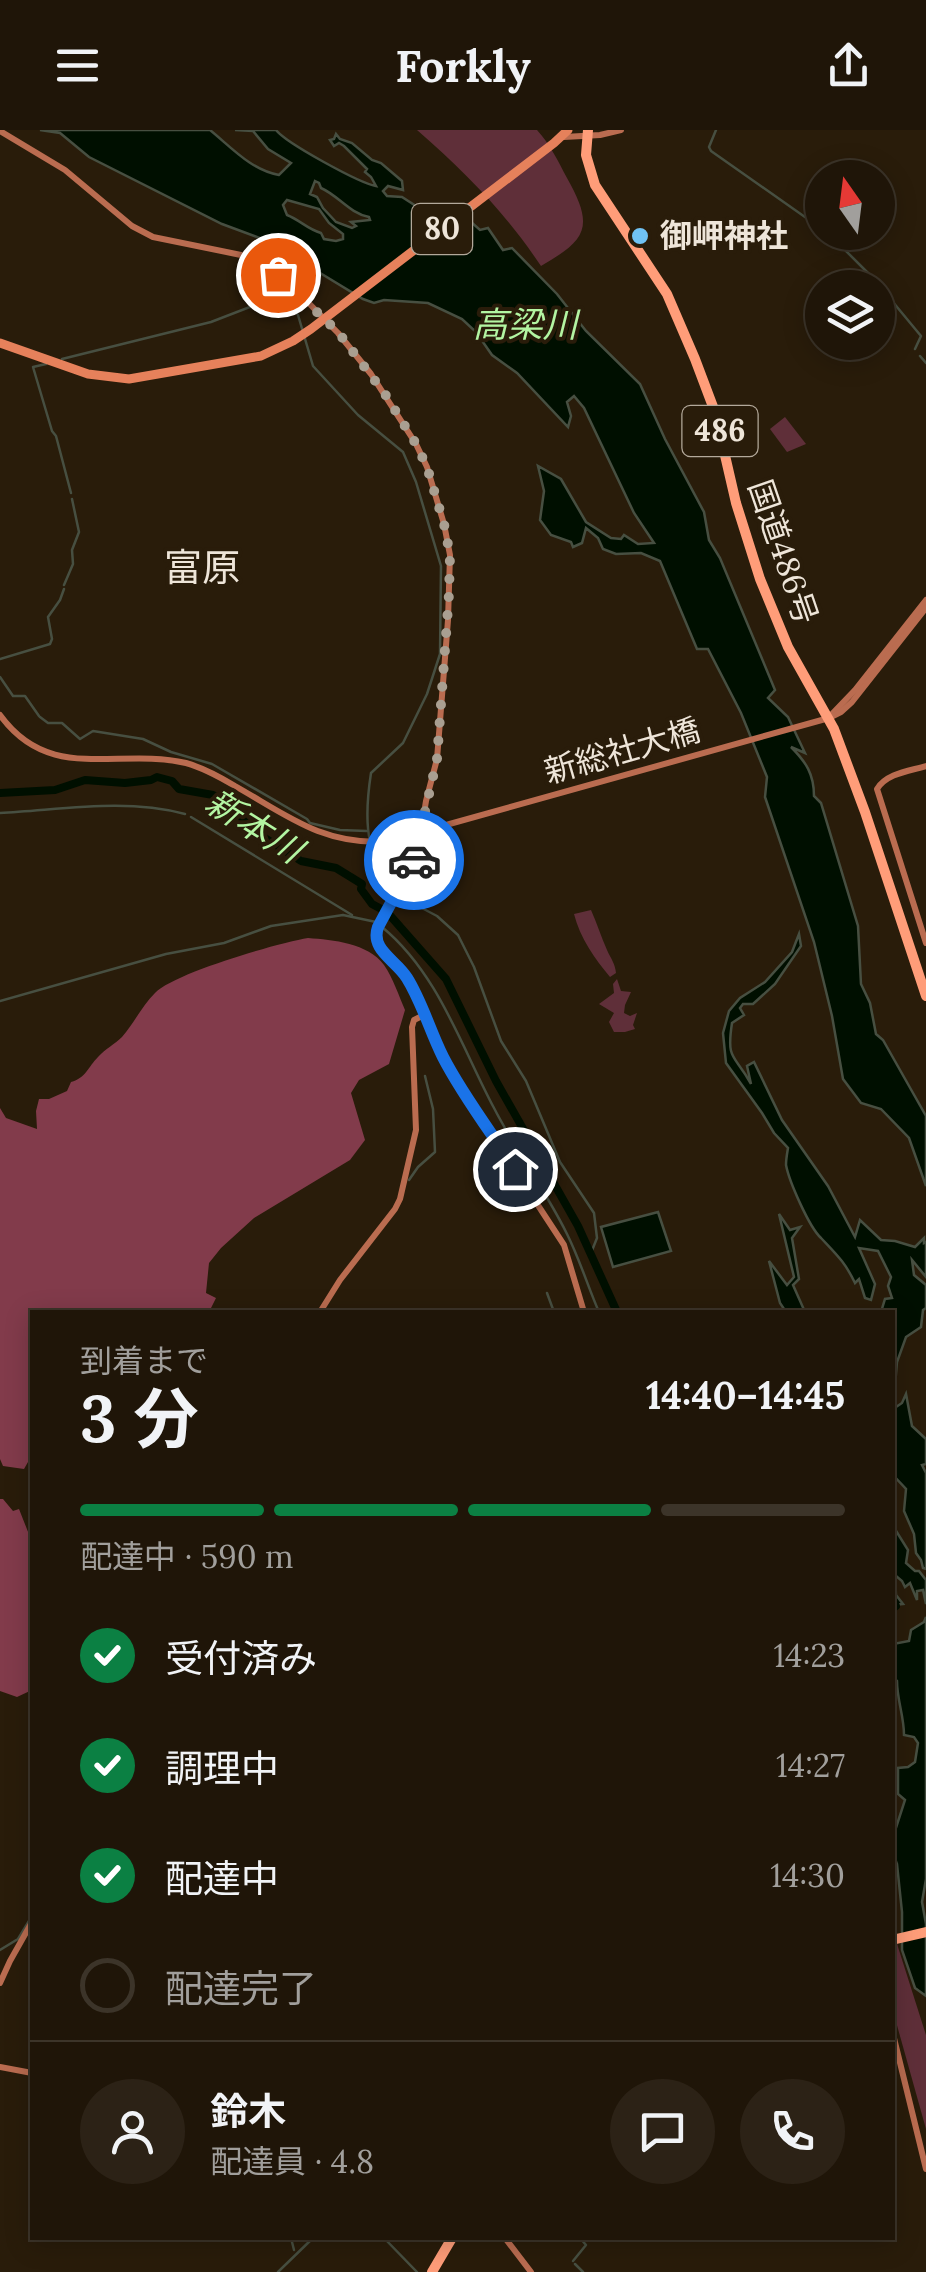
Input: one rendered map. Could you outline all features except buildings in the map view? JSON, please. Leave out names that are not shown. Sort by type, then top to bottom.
[{"type":"highway","name":"国道486号","points":[[590,132],[587,160],[595,185],[676,312],[715,412],[736,503],[760,580],[865,812],[926,996]]},
{"type":"highway","points":[[895,1939],[926,1932]]},
{"type":"highway","points":[[432,2272],[451,2240]]},
{"type":"main road","points":[[0,131],[65,170],[143,232],[241,255],[278,275],[327,316],[371,374],[416,444],[427,467],[450,555],[442,710],[422,833],[414,860],[375,932],[377,944],[406,977],[456,1080],[564,1245],[583,1310]]},
{"type":"main road","points":[[564,136],[618,131]]},
{"type":"main road","points":[[587,160],[592,142],[618,131]]},
{"type":"main road","points":[[564,136],[582,142],[587,160]]},
{"type":"main road","name":"80","points":[[0,344],[88,374],[129,379],[246,359],[276,350],[311,329],[564,136]]},
{"type":"main road","points":[[888,653],[926,600]]},
{"type":"main road","points":[[824,720],[840,709],[926,608]]},
{"type":"main road","name":"新総社大橋","points":[[0,716],[22,740],[60,757],[138,757],[191,764],[213,772],[315,832],[361,842],[385,842],[422,833],[824,720]]},
{"type":"main road","points":[[926,766],[889,778],[878,789],[926,943]]},
{"type":"main road","points":[[321,1310],[400,1199],[416,1130],[412,1027],[414,1020],[424,1016]]},
{"type":"main road","points":[[0,1982],[30,1926]]},
{"type":"main road","points":[[895,2042],[926,2169]]},
{"type":"main road","points":[[0,2067],[30,2073]]},
{"type":"main road","points":[[507,2240],[531,2272]]},
{"type":"shaded area","points":[[417,130],[537,130],[576,194],[583,220],[577,239],[541,266],[484,194]]},
{"type":"shaded area","points":[[785,417],[806,444],[787,452],[770,429]]},
{"type":"shaded area","points":[[591,910],[615,966],[616,973],[610,977],[589,948],[574,914]]},
{"type":"shaded area","points":[[308,938],[349,944],[377,958],[390,976],[405,1010],[389,1064],[359,1080],[351,1093],[365,1140],[350,1160],[254,1218],[221,1248],[209,1263],[206,1293],[216,1298],[210,1310],[30,1310],[30,1461],[24,1469],[3,1466],[0,1108],[6,1118],[37,1129],[39,1099],[67,1091],[71,1082],[122,1037],[155,993],[183,977]]},
{"type":"shaded area","points":[[617,979],[621,991],[631,992],[624,1013],[637,1013],[635,1029],[625,1032],[614,1032],[609,1022],[614,1013],[599,1004],[614,993]]},
{"type":"shaded area","points":[[3,1499],[13,1511],[19,1509],[30,1537],[30,1691],[17,1697],[0,1691]]},
{"type":"shaded area","points":[[895,1933],[926,2035],[926,2129],[895,2018]]},
{"type":"water","name":"高梁川","points":[[40,130],[210,130],[250,163],[279,175],[291,163],[268,149],[253,131],[235,130],[276,130],[323,162],[376,186],[365,172],[367,169],[344,146],[334,146],[330,140],[336,134],[402,181],[403,190],[388,186],[383,191],[387,196],[402,197],[456,232],[465,230],[470,221],[480,230],[488,228],[503,250],[512,248],[640,384],[704,512],[709,540],[775,690],[768,698],[788,717],[805,753],[791,747],[811,775],[814,796],[821,803],[858,926],[861,984],[870,1003],[876,1034],[926,1116],[926,1186],[909,1138],[881,1109],[861,1103],[843,1079],[814,942],[765,797],[767,777],[741,713],[708,649],[697,649],[660,561],[641,553],[616,554],[603,549],[598,538],[586,528],[582,543],[573,547],[571,542],[551,535],[540,520],[544,491],[538,466],[561,479],[586,522],[611,538],[621,539],[624,535],[638,544],[654,543],[634,513],[584,408],[574,396],[567,402],[571,416],[568,427],[517,373],[492,355],[462,319],[428,303],[374,303],[363,299],[281,246],[222,224],[89,157],[60,133]],"holes":[[[315,181],[321,188],[370,220],[351,222],[356,226],[352,228],[336,222],[317,197],[310,194]],[[287,200],[319,209],[343,234],[343,239],[324,239],[321,233],[287,215],[283,205]]]},
{"type":"water","points":[[799,934],[801,946],[775,984],[753,1004],[740,1008],[744,1015],[732,1023],[731,1052],[751,1084],[747,1066],[754,1062],[782,1120],[828,1186],[855,1237],[860,1220],[881,1240],[915,1247],[924,1238],[926,1242],[926,1277],[912,1260],[914,1275],[926,1285],[926,1308],[921,1327],[906,1337],[897,1362],[895,1386],[895,1310],[882,1310],[885,1299],[892,1298],[888,1286],[891,1277],[878,1251],[859,1248],[875,1284],[871,1300],[865,1298],[859,1279],[855,1283],[816,1232],[788,1172],[788,1148],[726,1063],[723,1033],[729,1011],[740,998],[765,982],[792,952]]},
{"type":"water","points":[[658,1212],[671,1251],[613,1267],[601,1227]]},
{"type":"water","points":[[779,1214],[790,1230],[800,1227],[792,1238],[799,1279],[793,1285],[804,1310],[785,1310],[769,1261],[787,1285],[794,1277]]},
{"type":"water","points":[[906,1394],[912,1426],[926,1439],[926,1464],[922,1465],[926,1473],[926,1569],[916,1553],[914,1534],[904,1511],[906,1489],[895,1477],[895,1408]]},
{"type":"water","points":[[895,1529],[908,1550],[906,1563],[926,1580],[926,1604],[923,1590],[917,1591],[917,1600],[910,1583],[905,1587],[895,1575]]},
{"type":"water","points":[[926,1617],[926,1879],[922,1902],[926,1924],[926,1996],[915,1988],[902,1950],[895,1859],[895,1831],[905,1800],[898,1794],[898,1768],[915,1762],[918,1743],[914,1737],[904,1735],[895,1679],[895,1644],[909,1641],[911,1630]]},
{"type":"waterway","points":[[716,130],[711,151],[805,217]]},
{"type":"waterway","points":[[845,250],[921,336],[915,349]]},
{"type":"waterway","points":[[62,359],[211,322],[281,297],[298,315],[313,366],[358,415],[403,452],[441,566],[440,654],[427,694],[403,743],[371,773],[368,830],[378,861]]},
{"type":"waterway","points":[[920,356],[926,363]]},
{"type":"waterway","points":[[46,364],[33,367],[71,493]]},
{"type":"waterway","points":[[64,585],[79,532],[72,499]]},
{"type":"waterway","points":[[0,659],[50,644],[48,617],[64,589]]},
{"type":"waterway","points":[[0,677],[13,696],[25,696],[39,716]]},
{"type":"waterway","points":[[40,717],[48,723],[62,723],[80,739],[93,731],[143,739],[212,764],[310,823],[367,831]]},
{"type":"waterway","name":"新本川","points":[[0,793],[55,790],[85,780],[125,783],[157,777],[172,781],[179,789],[213,795],[265,838],[301,861],[336,868],[362,884],[361,889],[372,904],[387,912],[446,979],[496,1081],[578,1226],[616,1310]]},
{"type":"waterway","points":[[0,813],[116,806],[185,814]]},
{"type":"waterway","points":[[191,817],[352,915]]},
{"type":"waterway","points":[[389,877],[392,880]]},
{"type":"waterway","points":[[403,892],[458,935],[501,1041],[526,1081],[560,1162],[594,1213],[597,1238],[591,1253]]},
{"type":"waterway","points":[[0,1001],[166,954],[224,943],[271,926],[343,915],[376,922]]},
{"type":"waterway","points":[[382,927],[402,945],[447,1011],[503,1124],[567,1234],[598,1310]]},
{"type":"waterway","points":[[409,1180],[435,1152],[433,1109],[425,1076]]},
{"type":"waterway","points":[[547,1293],[553,1310]]},
{"type":"waterway","points":[[0,1950],[18,1939],[30,1919]]},
{"type":"waterway","points":[[292,2240],[294,2250]]},
{"type":"waterway","points":[[278,2272],[311,2240]]},
{"type":"waterway","points":[[386,2240],[417,2272]]},
{"type":"waterway","points":[[573,2261],[586,2245],[582,2240]]},
{"type":"waterway","points":[[575,2264],[583,2272]]},
{"type":"way so far","points":[[278,275],[338,332],[385,394],[427,467],[444,524],[450,555],[442,710],[437,759],[414,860]]},
{"type":"place","name":"御岬神社","points":[[640,236]]},
{"type":"district","name":"富原","points":[[202,568]]},
{"type":"route","points":[[414,860],[375,932],[375,939],[412,986],[442,1056],[515,1169]]}]
